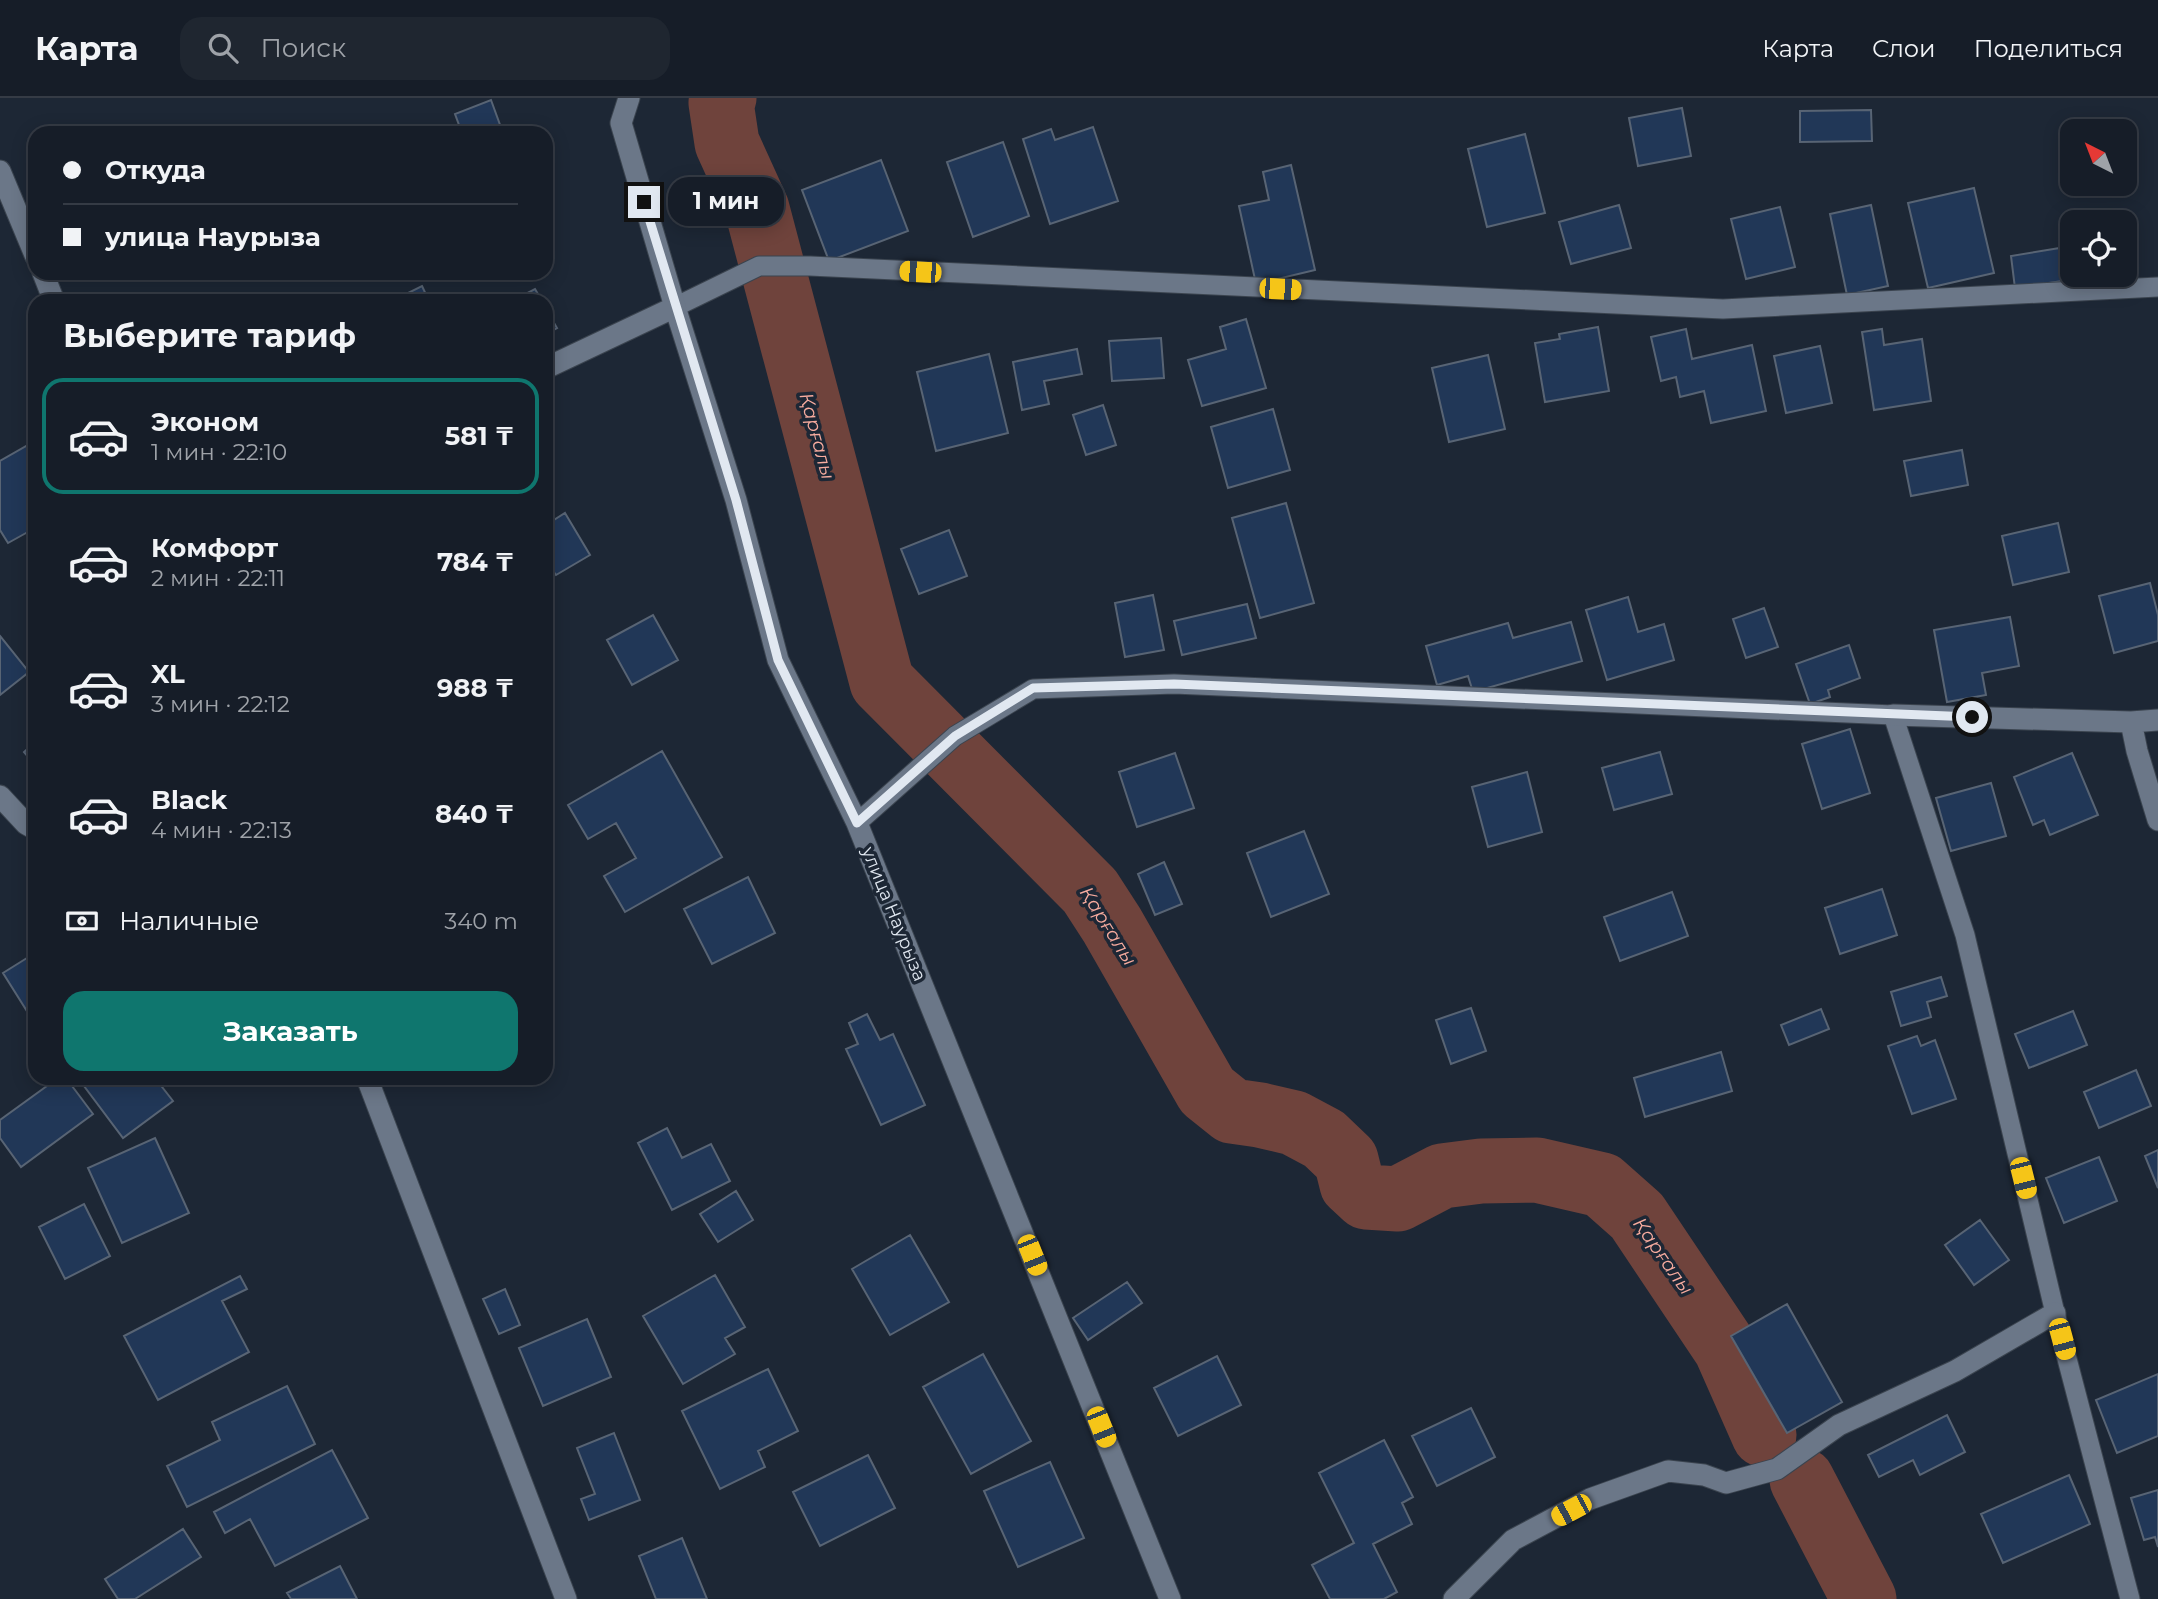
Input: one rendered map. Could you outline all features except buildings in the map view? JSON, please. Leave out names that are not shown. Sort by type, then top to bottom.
[{"type":"street","name":"улица Наурыза","points":[[629,98],[621,123],[736,500],[778,660],[857,823],[1170,1599]]},
{"type":"street","points":[[0,171],[28,238]]},
{"type":"street","points":[[553,365],[676,307]]},
{"type":"street","points":[[1893,715],[2131,722],[2158,720]]},
{"type":"street","points":[[2131,722],[2158,820]]},
{"type":"street","points":[[0,796],[28,825]]},
{"type":"street","points":[[370,1085],[566,1599]]},
{"type":"street","points":[[1454,1599],[1513,1540],[1590,1499],[1668,1471],[1704,1475],[1726,1483],[1777,1469],[1839,1425],[1955,1371],[2055,1313]]},
{"type":"lane","points":[[676,307],[759,266],[810,266],[1723,309],[2158,287]]},
{"type":"lane","points":[[857,823],[955,736],[1033,688],[1174,684],[1893,715],[1965,935],[2055,1313],[2130,1599]]},
{"type":"waterway","name":"Қарғалы","points":[[724,98],[721,103],[727,143],[757,209],[882,682],[1090,891],[1207,1091],[1232,1111],[1294,1123],[1324,1139],[1346,1160],[1352,1184],[1366,1197],[1398,1199],[1442,1176],[1481,1171],[1537,1170],[1602,1185],[1637,1216],[1726,1349],[1764,1435]]},
{"type":"waterway","name":"Қарғалы","points":[[1802,1480],[1864,1599]]},
{"type":"route","points":[[644,202],[736,500],[778,660],[857,823],[955,736],[1033,688],[1174,684],[1972,717]]}]
